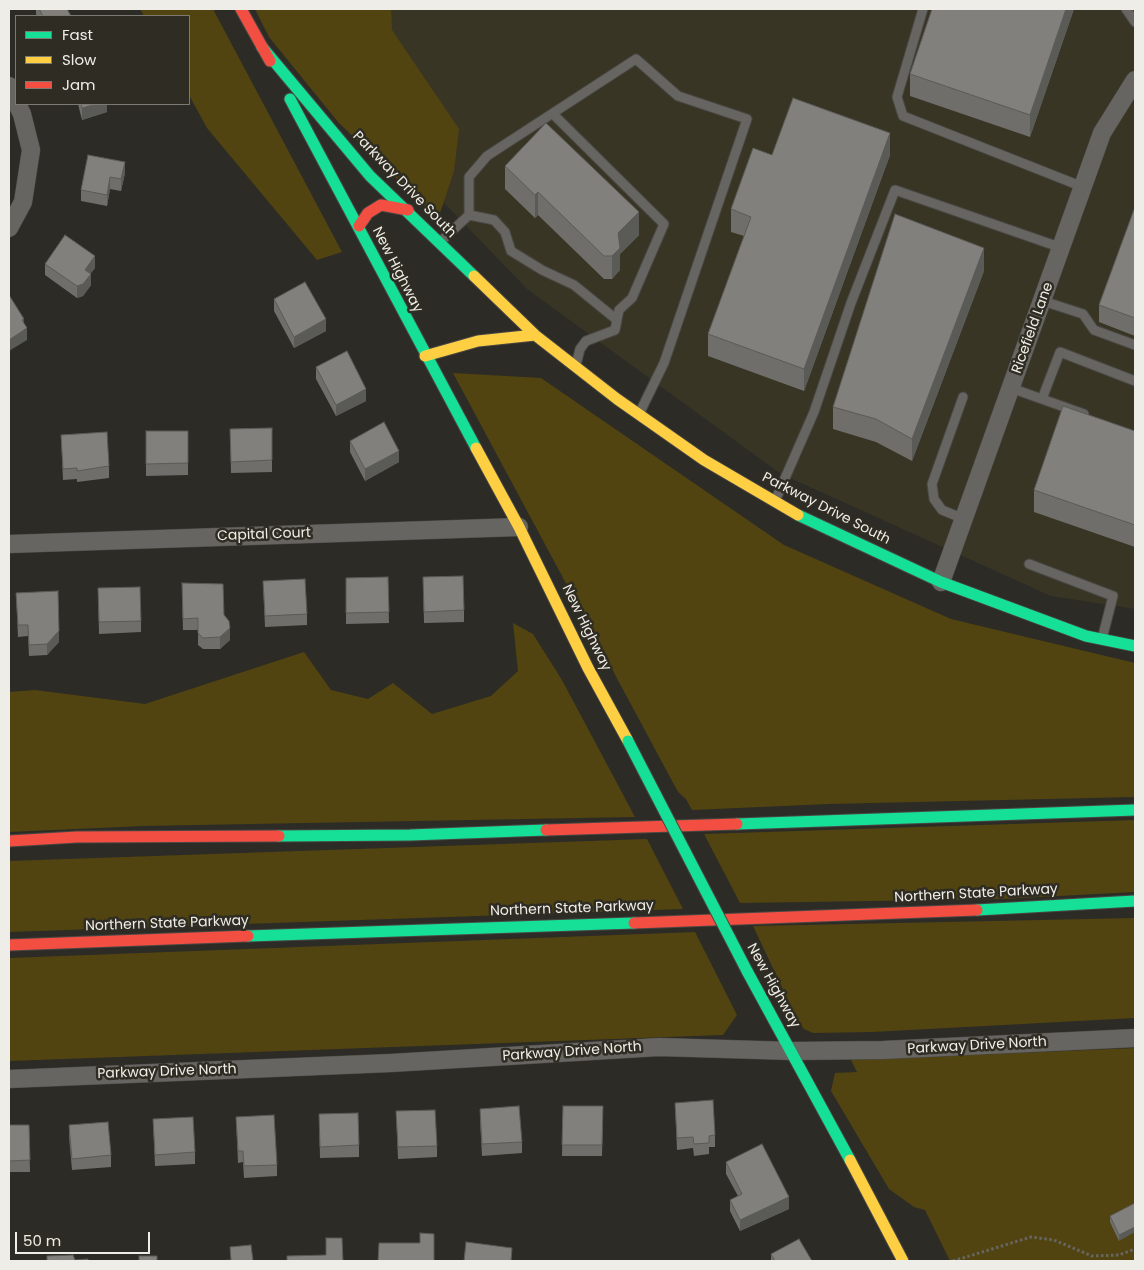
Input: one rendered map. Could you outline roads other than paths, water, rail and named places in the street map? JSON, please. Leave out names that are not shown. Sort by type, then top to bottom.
[{"type":"main road","name":"New Highway","points":[[241,9],[359,226],[425,356],[519,527],[588,668],[628,740],[747,971],[792,1051],[903,1261]]},
{"type":"main road","name":"Parkway Drive South","points":[[262,46],[370,176],[408,210],[439,243],[535,335],[575,367],[704,460],[775,502],[866,548],[941,582],[1086,636],[1135,646]]},
{"type":"main road","points":[[359,226],[368,213],[381,205],[408,210]]},
{"type":"main road","points":[[425,356],[478,341],[535,335]]},
{"type":"main road","points":[[9,841],[78,837],[410,835],[1135,810]]},
{"type":"main road","name":"Northern State Parkway","points":[[9,944],[1010,909],[1135,901]]},
{"type":"street","name":"Ricefield Lane","points":[[941,582],[1102,132],[1130,98],[1135,80]]},
{"type":"street","points":[[9,86],[15,99]]},
{"type":"street","points":[[9,228],[23,202],[31,150],[18,105]]},
{"type":"street","name":"Capital Court","points":[[9,544],[519,527]]},
{"type":"street","name":"Parkway Drive North","points":[[9,1079],[391,1064],[659,1047],[792,1051],[883,1050],[1135,1038]]},
{"type":"lane","points":[[922,9],[896,97],[903,116],[1083,187]]},
{"type":"lane","points":[[1126,9],[1135,22]]},
{"type":"lane","points":[[439,243],[469,215],[469,177],[487,156],[636,59],[678,96],[747,119],[664,363],[639,414]]},
{"type":"lane","points":[[553,114],[664,224],[632,298],[619,310],[615,330],[586,341],[580,349],[575,367]]},
{"type":"lane","points":[[775,502],[814,412],[851,303],[895,190],[1062,248]]},
{"type":"lane","points":[[469,215],[494,220],[505,232],[511,250],[542,270],[574,285],[617,320]]},
{"type":"lane","points":[[1043,301],[1083,314],[1094,330],[1135,345]]},
{"type":"lane","points":[[1042,399],[1060,352],[1135,381]]},
{"type":"lane","points":[[1011,388],[1098,419]]},
{"type":"lane","points":[[963,397],[932,484],[934,499],[942,510],[964,519]]},
{"type":"lane","points":[[1029,564],[1113,596],[1102,639]]}]
